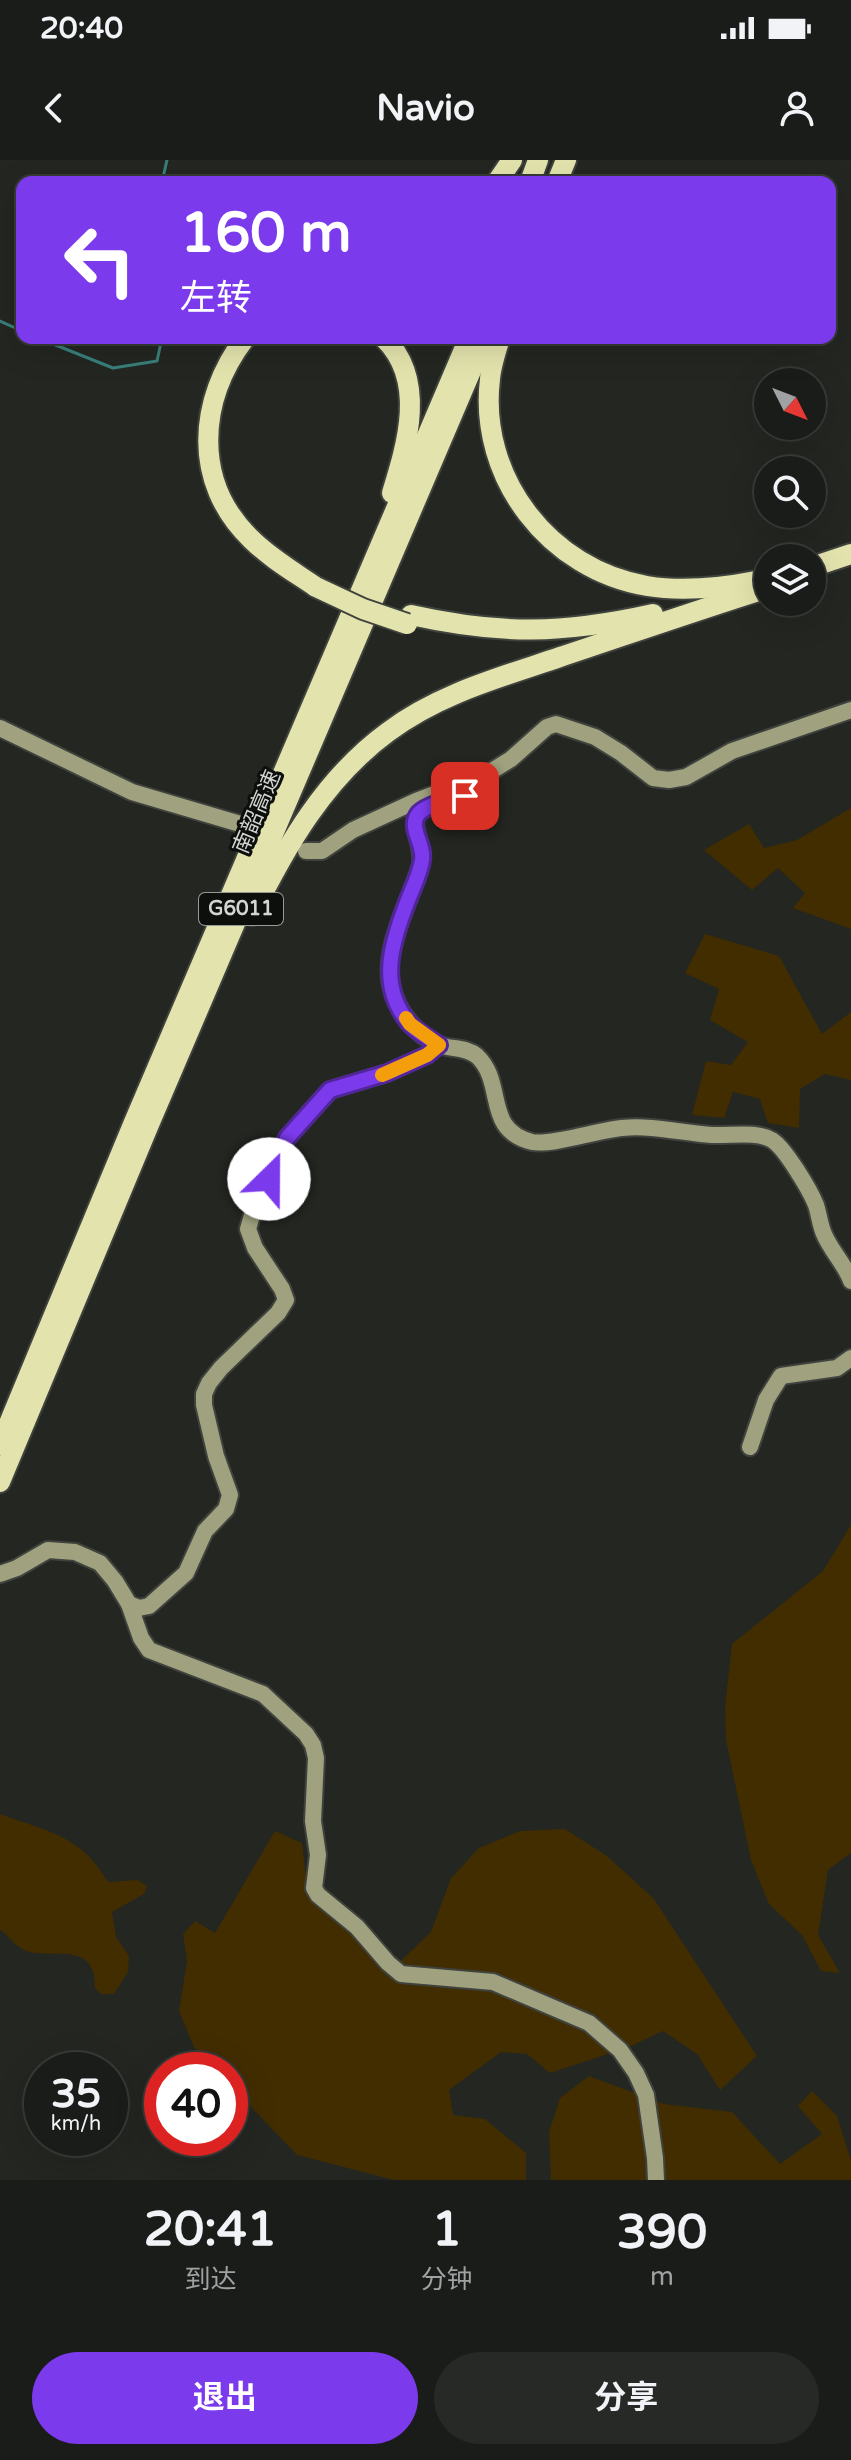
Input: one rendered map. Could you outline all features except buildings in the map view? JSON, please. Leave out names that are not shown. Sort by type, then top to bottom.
[{"type":"highway","points":[[241,344],[215,388],[209,420],[209,452],[215,483],[228,510],[250,538],[281,564],[409,620],[477,638],[554,640],[659,624]]},
{"type":"highway","points":[[257,344],[242,362],[223,409],[221,457],[228,487],[241,510],[261,533],[319,582]]},
{"type":"highway","points":[[279,785],[306,704],[391,495],[406,450],[411,416],[408,385],[400,361],[388,344]]},
{"type":"highway","name":"南韶高速","points":[[0,1445],[466,344]]},
{"type":"highway","name":"南韶高速","points":[[0,1482],[482,344]]},
{"type":"highway","points":[[499,344],[490,379],[489,415],[495,454],[510,489],[548,537],[573,558],[623,580],[646,586],[681,590],[754,581]]},
{"type":"highway","points":[[826,562],[851,554]]},
{"type":"highway","points":[[826,570],[851,562]]},
{"type":"highway","points":[[409,620],[492,630],[570,630],[656,613],[754,583]]},
{"type":"highway","points":[[148,1127],[286,849],[343,771],[388,731],[431,706],[502,676],[754,593]]},
{"type":"street","points":[[306,851],[322,851],[353,830],[416,801],[487,774],[511,759],[547,727],[556,724],[595,737],[653,778],[669,780],[686,777],[732,751],[851,710]]},
{"type":"street","points":[[0,728],[132,792],[247,826]]},
{"type":"street","points":[[487,774],[465,796],[424,809],[417,815],[414,824],[423,853],[421,866],[396,932],[389,981],[397,1005],[410,1024],[439,1045],[467,1050],[477,1056],[487,1069],[500,1121],[522,1139],[536,1143],[589,1132],[638,1128],[764,1137],[775,1141],[815,1203],[824,1235],[851,1281]]},
{"type":"street","points":[[129,1604],[139,1608],[149,1606],[186,1573],[205,1531],[226,1509],[230,1495],[216,1456],[204,1394],[221,1368],[278,1313],[286,1300],[255,1248],[248,1229],[258,1195],[269,1179],[281,1149],[296,1127],[330,1090],[387,1073],[427,1055],[439,1045]]},
{"type":"street","points":[[750,1447],[766,1400],[781,1376],[837,1368],[851,1358]]},
{"type":"street","points":[[0,1574],[48,1550],[75,1552],[100,1563],[129,1604],[141,1638],[149,1650],[263,1694],[306,1734],[313,1745],[317,1773],[313,1821],[318,1855],[314,1888],[318,1895],[357,1927],[401,1974],[493,1982],[589,2023],[620,2050],[646,2095],[656,2180]]},
{"type":"shaded area","points":[[851,808],[851,929],[793,908],[805,893],[778,868],[752,890],[704,850],[749,824],[764,848],[797,840]]},
{"type":"shaded area","points":[[705,934],[779,956],[822,1034],[851,1012],[851,1080],[825,1074],[800,1089],[799,1128],[768,1123],[760,1099],[733,1092],[724,1118],[692,1115],[706,1061],[731,1065],[748,1042],[710,1020],[719,989],[685,973]]},
{"type":"shaded area","points":[[851,1525],[851,1853],[828,1870],[818,1935],[840,1973],[821,1971],[802,1935],[769,1904],[751,1860],[726,1740],[725,1706],[732,1644],[823,1571]]},
{"type":"shaded area","points":[[0,1814],[74,1844],[97,1866],[108,1882],[137,1880],[147,1886],[144,1894],[112,1912],[116,1937],[129,1956],[128,1972],[114,1994],[101,1994],[95,1988],[94,1973],[82,1958],[30,1952],[0,1930]]},
{"type":"shaded area","points":[[565,1829],[607,1856],[654,1899],[757,2056],[720,2090],[697,2054],[663,2031],[629,2047],[550,2073],[527,2054],[501,2052],[449,2090],[453,2115],[485,2119],[526,2153],[526,2180],[394,2180],[297,2155],[248,2104],[248,2052],[199,2052],[194,2047],[179,2011],[187,1961],[183,1934],[195,1921],[215,1933],[275,1831],[302,1843],[308,1895],[355,1936],[386,1975],[431,1932],[451,1878],[479,1848],[520,1831]]},
{"type":"shaded area","points":[[589,2076],[664,2104],[732,2112],[780,2164],[822,2134],[798,2106],[812,2091],[837,2116],[851,2161],[851,2180],[551,2180],[549,2132],[560,2098]]},
{"type":"waterway","points":[[163,176],[167,160]]},
{"type":"waterway","points":[[0,321],[16,328]]},
{"type":"waterway","points":[[53,344],[113,368],[157,361],[161,344]]},
{"type":"slow traffic","points":[[382,1075],[427,1055],[439,1045],[406,1018]]},
{"type":"route","points":[[269,1179],[287,1138],[330,1090],[387,1073],[427,1055],[439,1045],[410,1024],[397,1005],[389,981],[390,958],[396,932],[421,866],[423,853],[414,824],[417,815],[424,809],[465,796]]}]
